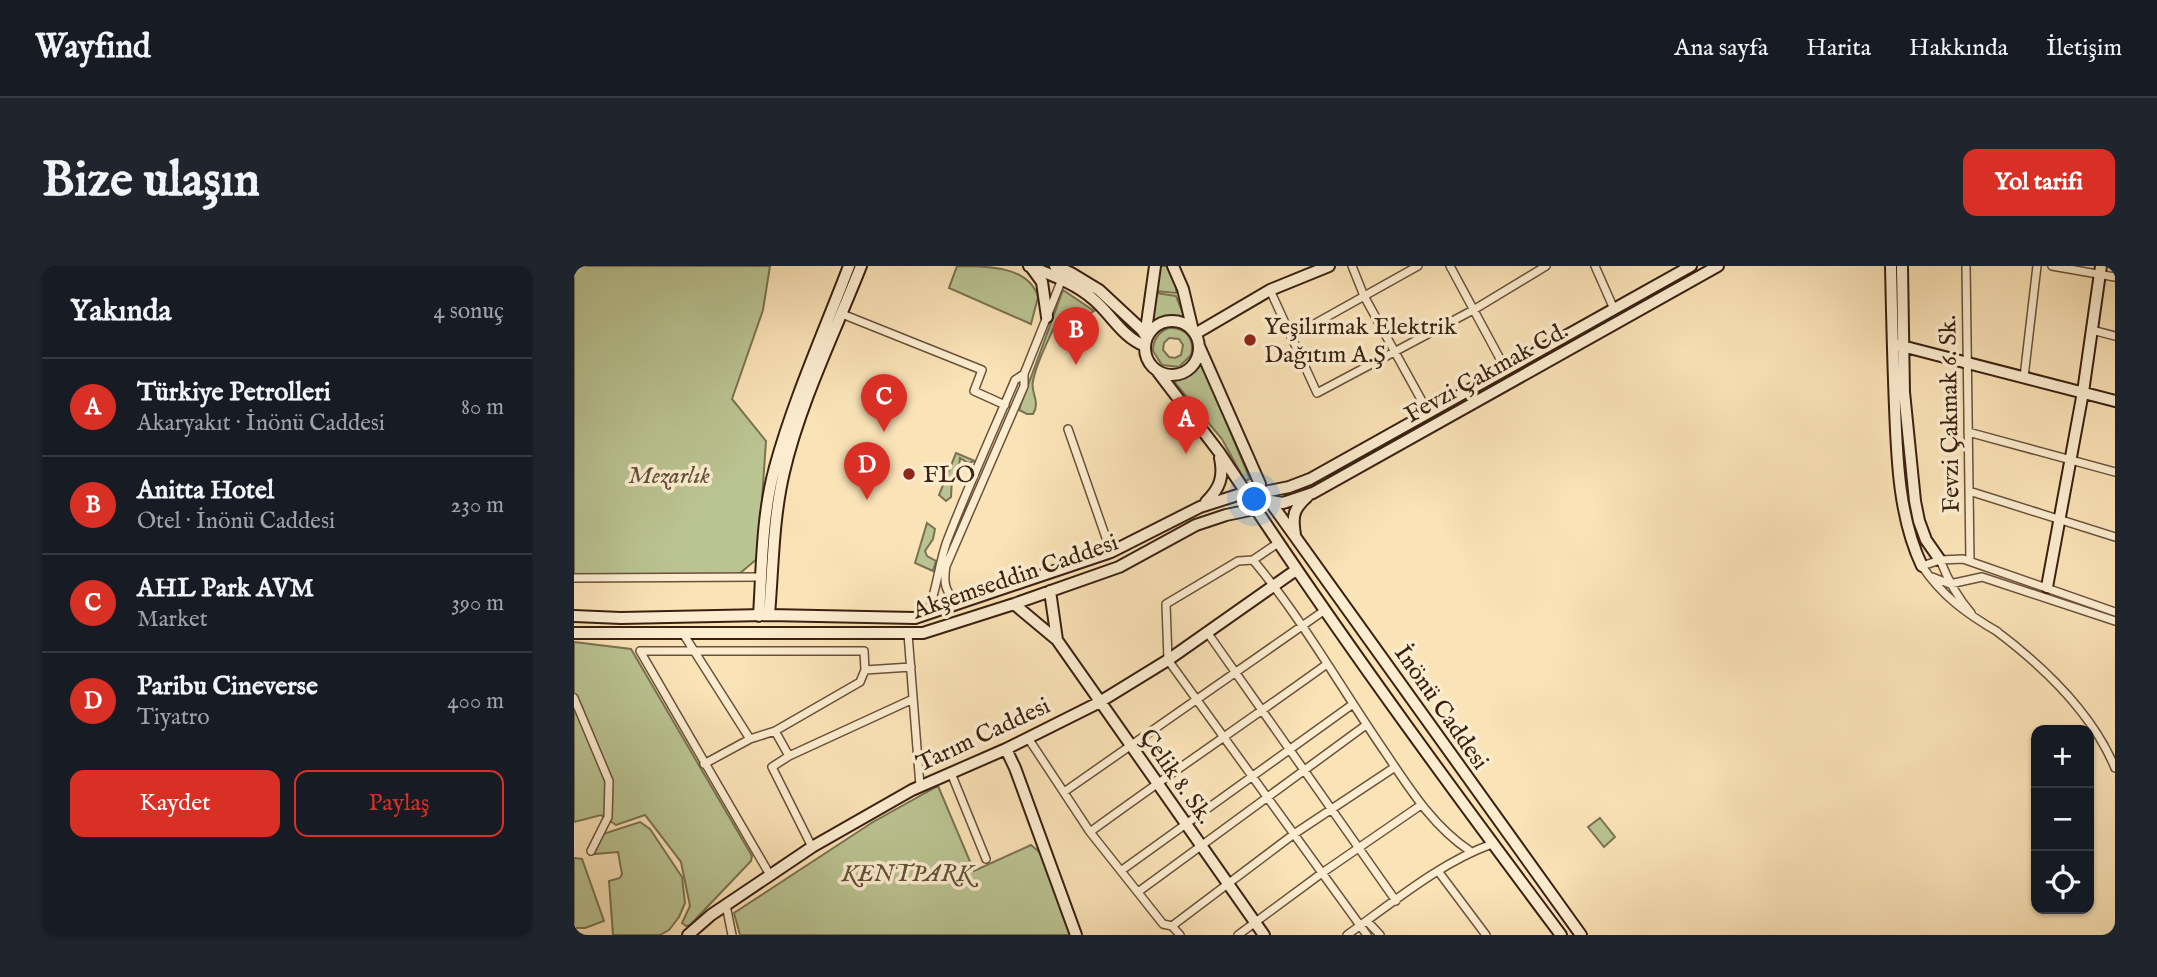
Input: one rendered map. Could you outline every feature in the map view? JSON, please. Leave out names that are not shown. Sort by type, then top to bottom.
[{"type":"main road","points":[[764,615],[784,471],[837,312],[849,266]]},
{"type":"main road","points":[[764,615],[761,577],[774,469],[794,407],[861,266]]},
{"type":"main road","points":[[1030,266],[1062,279],[1092,298],[1131,340],[1147,339]]},
{"type":"main road","points":[[1030,266],[1042,282],[1047,317]]},
{"type":"main road","points":[[1055,266],[1099,290],[1142,330],[1147,339]]},
{"type":"main road","points":[[1155,266],[1147,323],[1150,363],[1219,452],[1245,492],[1245,504],[1254,511],[1266,509],[1268,495],[1252,485],[1245,492]]},
{"type":"main road","name":"İnönü Caddesi","points":[[1173,266],[1183,289],[1196,337],[1268,495],[1581,935]]},
{"type":"main road","points":[[1196,337],[1270,290],[1328,266]]},
{"type":"main road","name":"Fevzi Çakmak Cd.","points":[[1268,495],[1310,479],[1691,266]]},
{"type":"main road","name":"Fevzi Çakmak Cd.","points":[[1268,495],[1283,503],[1313,492],[1718,266]]},
{"type":"main road","points":[[1891,266],[1908,441],[1919,521],[1926,540],[1940,560]]},
{"type":"main road","points":[[1902,266],[1896,448],[1912,546],[1925,571]]},
{"type":"main road","points":[[2047,587],[2083,392],[2100,270]]},
{"type":"main road","points":[[1147,339],[1155,327],[1170,321],[1179,322],[1196,337]]},
{"type":"main road","points":[[1156,370],[1173,375],[1181,373],[1195,362],[1196,337]]},
{"type":"main road","points":[[1898,345],[2115,401]]},
{"type":"main road","points":[[1200,507],[1218,490],[1223,472],[1219,452]]},
{"type":"main road","name":"Akşemseddin Caddesi","points":[[574,616],[621,618],[764,615],[915,618],[1111,552],[1200,507],[1245,492]]},
{"type":"main road","points":[[1296,537],[1292,517],[1296,507],[1313,492]]},
{"type":"main road","name":"İnönü Caddesi","points":[[1254,511],[1492,844],[1561,935]]},
{"type":"main road","name":"Akşemseddin Caddesi","points":[[574,633],[923,633],[1119,566],[1196,525],[1226,515],[1254,511]]},
{"type":"main road","name":"Tarım Caddesi","points":[[688,935],[726,905],[812,847],[920,786],[1006,749],[1100,702],[1168,660],[1296,570]]},
{"type":"main road","points":[[1050,591],[1057,640]]},
{"type":"main road","points":[[1014,604],[1057,640]]},
{"type":"main road","name":"Çelik 8. Sk.","points":[[1057,640],[1264,935]]},
{"type":"main road","points":[[1006,749],[1076,935]]},
{"type":"street","points":[[1352,266],[1364,296],[1428,412]]},
{"type":"street","points":[[1290,337],[1418,266]]},
{"type":"street","points":[[1450,266],[1505,368]]},
{"type":"street","points":[[1270,290],[1317,393],[1475,309],[1546,266]]},
{"type":"street","points":[[1595,266],[1614,309]]},
{"type":"street","name":"Fevzi Çakmak 6. Sk.","points":[[1966,266],[1970,561]]},
{"type":"street","points":[[2024,377],[2037,266]]},
{"type":"street","points":[[2052,266],[2100,270],[2115,277]]},
{"type":"street","points":[[960,604],[947,594],[944,581],[946,566],[1024,386],[1024,374],[1062,279]]},
{"type":"street","points":[[837,312],[982,370],[974,391],[1005,405]]},
{"type":"street","points":[[2092,330],[2115,336]]},
{"type":"street","points":[[927,615],[935,596],[937,573],[947,543],[1015,380],[1024,374]]},
{"type":"street","points":[[1068,429],[1111,552]]},
{"type":"street","points":[[1968,432],[2115,472]]},
{"type":"street","points":[[1969,491],[2115,537]]},
{"type":"street","points":[[1278,543],[1253,560],[1238,561],[1166,604],[1168,660],[1322,873],[1363,923],[1380,935]]},
{"type":"street","points":[[1925,571],[1940,560],[1952,558],[1970,561],[2115,612]]},
{"type":"street","points":[[1253,560],[1275,586],[1421,805],[1449,836],[1471,852]]},
{"type":"street","points":[[1940,560],[1951,584],[1970,612],[2042,669],[2071,699],[2094,729],[2115,768]]},
{"type":"street","points":[[1925,571],[1940,582],[1951,584],[1982,577],[2115,621]]},
{"type":"street","points":[[1925,571],[1934,584],[1965,613],[1998,632]]},
{"type":"street","points":[[574,578],[761,577]]},
{"type":"street","points":[[1064,792],[1325,610]]},
{"type":"street","points":[[1207,632],[1396,901]]},
{"type":"street","points":[[908,634],[920,786]]},
{"type":"street","points":[[684,635],[750,739]]},
{"type":"street","points":[[704,764],[750,739],[775,731],[860,682],[865,670],[864,651],[640,651],[704,764],[770,875]]},
{"type":"street","points":[[1090,832],[1326,664]]},
{"type":"street","points":[[865,670],[911,667]]},
{"type":"street","points":[[574,698],[608,781],[608,817],[591,851]]},
{"type":"street","points":[[812,847],[772,767],[789,756],[914,699]]},
{"type":"street","points":[[1122,870],[1353,704]]},
{"type":"street","points":[[1138,892],[1366,725]]},
{"type":"street","points":[[775,731],[789,756]]},
{"type":"street","points":[[1028,738],[1090,832],[1163,924],[1172,926],[1180,935]]},
{"type":"street","points":[[1172,926],[1294,834],[1395,766]]},
{"type":"street","points":[[951,773],[986,859]]},
{"type":"street","points":[[1238,935],[1359,846],[1421,805]]},
{"type":"street","points":[[1347,935],[1438,871],[1471,852],[1492,844]]},
{"type":"street","points":[[1438,871],[1486,935]]},
{"type":"street","points":[[726,905],[732,935]]},
{"type":"street","points":[[1363,923],[1367,935]]},
{"type":"green space","name":"Mezarlık","points":[[574,266],[770,266],[763,310],[732,399],[766,441],[758,558],[739,574],[574,574]]},
{"type":"green space","points":[[957,266],[1005,270],[1026,279],[1038,297],[1031,324],[949,288]]},
{"type":"green space","points":[[1160,266],[1170,266],[1177,284],[1176,293],[1156,291]]},
{"type":"green space","points":[[1063,290],[1094,311],[1087,315],[1066,312],[1058,318],[1035,373],[1032,385],[1035,409],[1033,414],[1027,414],[1019,410]]},
{"type":"green space","points":[[1156,293],[1176,296],[1185,319],[1152,321]]},
{"type":"green space","points":[[1175,328],[1184,332],[1192,344],[1191,355],[1179,367],[1162,365],[1153,351],[1155,340],[1165,330]],"holes":[[[1169,338],[1179,339],[1183,345],[1181,355],[1169,357],[1163,350],[1164,343]]]},
{"type":"green space","points":[[1201,361],[1250,479],[1245,481],[1222,439],[1171,378],[1194,369]]},
{"type":"green space","points":[[956,453],[975,461],[968,463],[960,458],[958,477],[952,478],[951,497],[946,501],[939,495]]},
{"type":"green space","points":[[927,523],[935,529],[933,539],[925,551],[927,556],[936,561],[933,571],[915,563]]},
{"type":"green space","points":[[574,642],[631,649],[752,856],[751,861],[690,925],[682,923],[690,906],[681,862],[645,815],[616,825],[601,815],[574,822]]},
{"type":"green space","name":"KENTPARK","points":[[938,786],[974,871],[1031,845],[1043,855],[1073,935],[740,935],[734,913],[873,822]]},
{"type":"green space","points":[[1600,818],[1615,837],[1604,847],[1588,827]]},
{"type":"green space","points":[[640,822],[650,829],[682,877],[685,903],[669,930],[660,935],[613,935],[609,881],[620,878],[622,874],[618,852],[594,854],[603,834]]},
{"type":"green space","points":[[574,858],[582,859],[604,921],[585,928],[574,928]]},
{"type":"place","name":"Yeşilırmak Elektrik Dağıtım A.Ş","points":[[1250,340]]},
{"type":"place","name":"Anitta Hotel","points":[[1076,365]]},
{"type":"place","name":"AHL Park AVM","points":[[884,432]]},
{"type":"place","name":"Türkiye Petrolleri","points":[[1186,454]]},
{"type":"place","name":"FLO","points":[[909,474]]},
{"type":"place","name":"Paribu Cineverse","points":[[867,500]]}]
